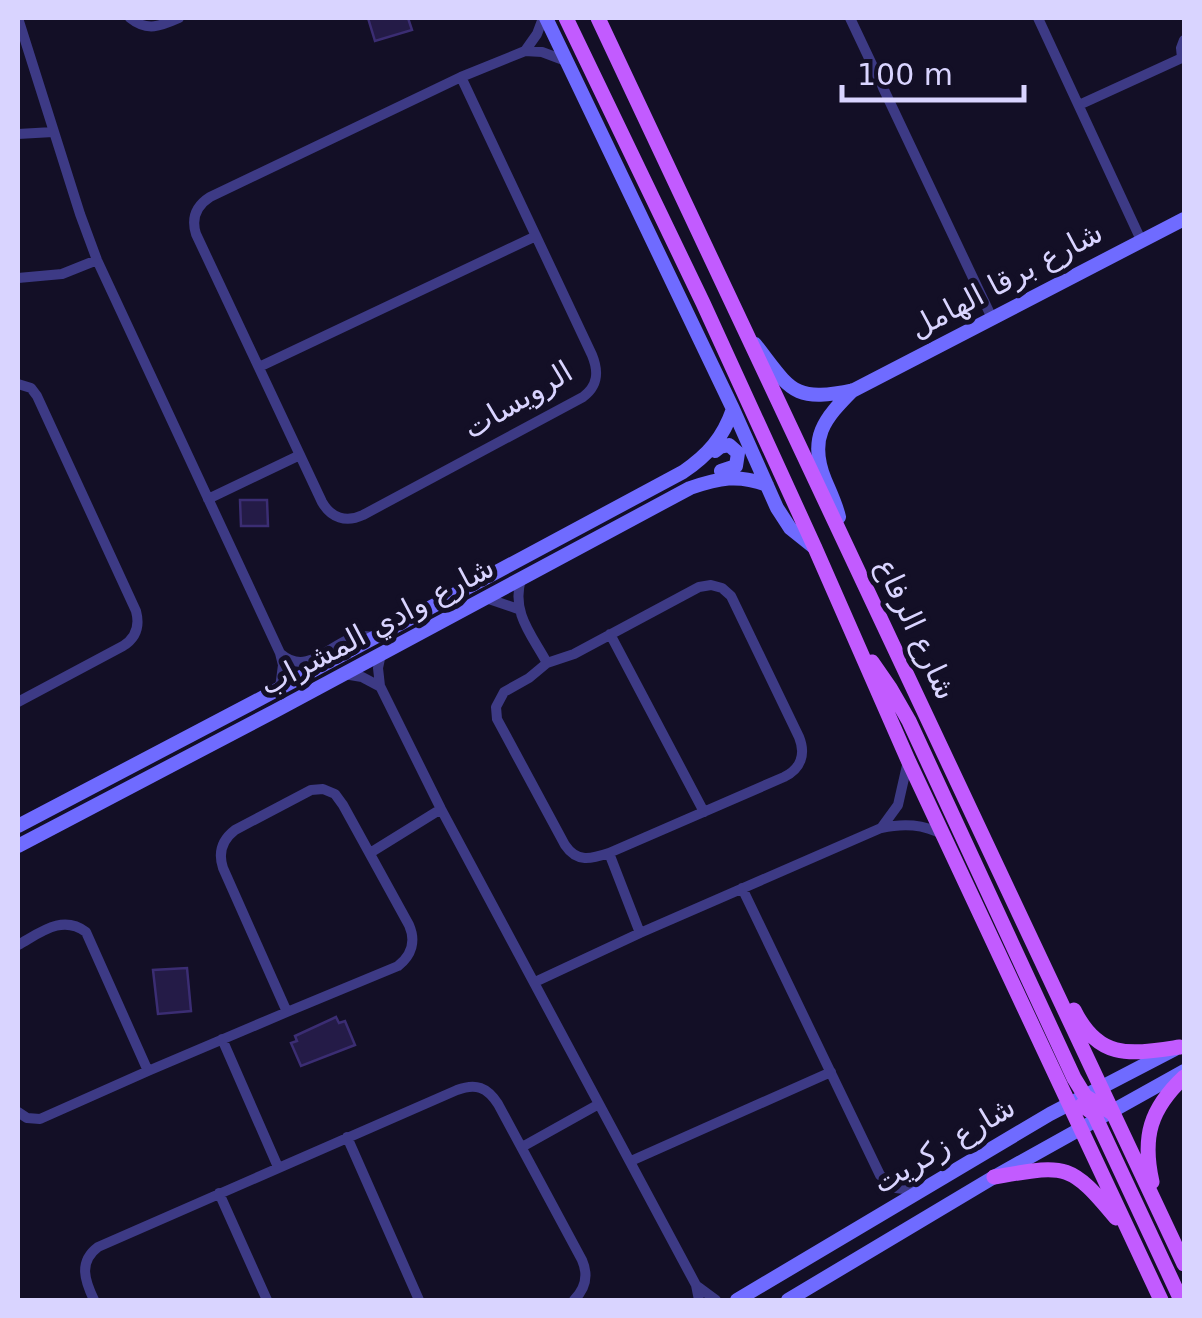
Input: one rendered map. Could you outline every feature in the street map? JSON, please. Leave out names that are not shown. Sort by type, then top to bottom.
[{"type":"main road","name":"شارع الرفاع","points":[[566,18],[815,548],[945,836],[1061,1108],[1134,1241],[1161,1300]]},
{"type":"main road","name":"شارع الرفاع","points":[[598,18],[1042,961],[1100,1088],[1104,1117],[1159,1211],[1184,1264]]},
{"type":"main road","points":[[856,643],[880,672],[909,722],[1068,1066],[1085,1096],[1104,1117],[1182,1300]]},
{"type":"main road","points":[[1042,961],[1060,983],[1086,1030],[1100,1044],[1128,1053],[1182,1046]]},
{"type":"main road","points":[[1159,1211],[1149,1165],[1150,1130],[1160,1104],[1184,1074]]},
{"type":"main road","points":[[1061,1108],[1079,1104],[1104,1117]]},
{"type":"main road","points":[[994,1178],[1046,1169],[1074,1175],[1093,1190],[1134,1241]]},
{"type":"street","points":[[18,18],[97,260],[280,653],[280,688]]},
{"type":"street","points":[[130,18],[143,26],[156,27],[179,18]]},
{"type":"street","points":[[525,51],[544,18]]},
{"type":"street","name":"شارع الرفاع","points":[[544,18],[766,485],[783,518],[815,548]]},
{"type":"street","points":[[850,18],[992,318]]},
{"type":"street","points":[[1038,18],[1142,240]]},
{"type":"street","points":[[1079,105],[1183,58],[1180,48],[1184,40]]},
{"type":"street","points":[[525,51],[542,52],[566,61]]},
{"type":"street","name":"الرويسات","points":[[461,77],[595,361],[597,375],[588,393],[351,519],[339,518],[329,512],[300,456],[196,234],[194,222],[200,204],[461,77],[525,51]]},
{"type":"street","points":[[18,134],[53,132]]},
{"type":"street","name":"شارع برقا الهامل","points":[[746,332],[784,380],[799,392],[821,396],[854,390],[1184,219]]},
{"type":"street","points":[[259,368],[536,236]]},
{"type":"street","points":[[18,278],[62,274],[97,260]]},
{"type":"street","points":[[18,384],[30,388],[37,396],[134,606],[138,623],[132,639],[124,646],[18,702]]},
{"type":"street","name":"شارع برقا الهامل","points":[[845,543],[819,466],[818,448],[825,420],[854,390]]},
{"type":"street","name":"شارع وادي المشراب","points":[[18,826],[682,472],[720,439],[732,409]]},
{"type":"street","points":[[682,472],[706,460],[720,446],[733,447],[738,453],[738,462],[732,469],[708,475],[690,488]]},
{"type":"street","points":[[208,499],[300,456]]},
{"type":"street","name":"شارع وادي المشراب","points":[[18,846],[690,488],[726,477],[766,485]]},
{"type":"street","points":[[521,580],[518,609],[547,664]]},
{"type":"street","points":[[716,586],[730,596],[799,737],[803,750],[800,764],[790,774],[609,853],[586,859],[576,856],[568,850],[498,719],[496,707],[504,692],[547,664],[610,634],[699,587],[716,586]]},
{"type":"street","points":[[486,598],[518,609]]},
{"type":"street","points":[[610,634],[704,812]]},
{"type":"street","points":[[280,653],[292,662],[302,663],[350,638],[374,637]]},
{"type":"street","points":[[381,654],[380,686],[696,1286],[699,1300]]},
{"type":"street","points":[[344,674],[369,679],[380,686]]},
{"type":"street","points":[[881,828],[898,805],[908,760]]},
{"type":"street","points":[[18,1112],[27,1118],[40,1118],[398,966],[410,951],[412,932],[340,799],[324,789],[305,793],[235,830],[223,844],[220,856],[287,1012]]},
{"type":"street","points":[[370,853],[442,809]]},
{"type":"street","points":[[535,982],[881,828],[917,826],[945,836]]},
{"type":"street","points":[[609,853],[640,933]]},
{"type":"street","points":[[742,888],[880,1175],[896,1188],[921,1191]]},
{"type":"street","points":[[18,944],[58,924],[76,925],[86,932],[148,1071]]},
{"type":"street","points":[[222,1039],[278,1167]]},
{"type":"street","name":"شارع زكريت","points":[[737,1300],[1061,1108],[1182,1046]]},
{"type":"street","points":[[631,1161],[831,1072]]},
{"type":"street","name":"شارع زكريت","points":[[788,1300],[994,1178],[1184,1074]]},
{"type":"street","points":[[94,1300],[84,1274],[93,1250],[347,1137],[474,1086],[486,1090],[494,1099],[585,1266],[584,1288],[574,1300]]},
{"type":"street","points":[[522,1147],[598,1104]]},
{"type":"street","points":[[347,1137],[419,1300]]},
{"type":"street","points":[[219,1193],[267,1300]]},
{"type":"street","points":[[696,1286],[716,1300]]},
{"type":"building","points":[[368,18],[408,18],[412,30],[375,41]]},
{"type":"building","points":[[240,500],[267,500],[268,526],[241,526]]},
{"type":"building","points":[[187,968],[191,1011],[158,1014],[153,970]]},
{"type":"building","points":[[336,1017],[339,1023],[345,1021],[355,1045],[301,1066],[291,1043],[297,1041],[295,1036]]}]
